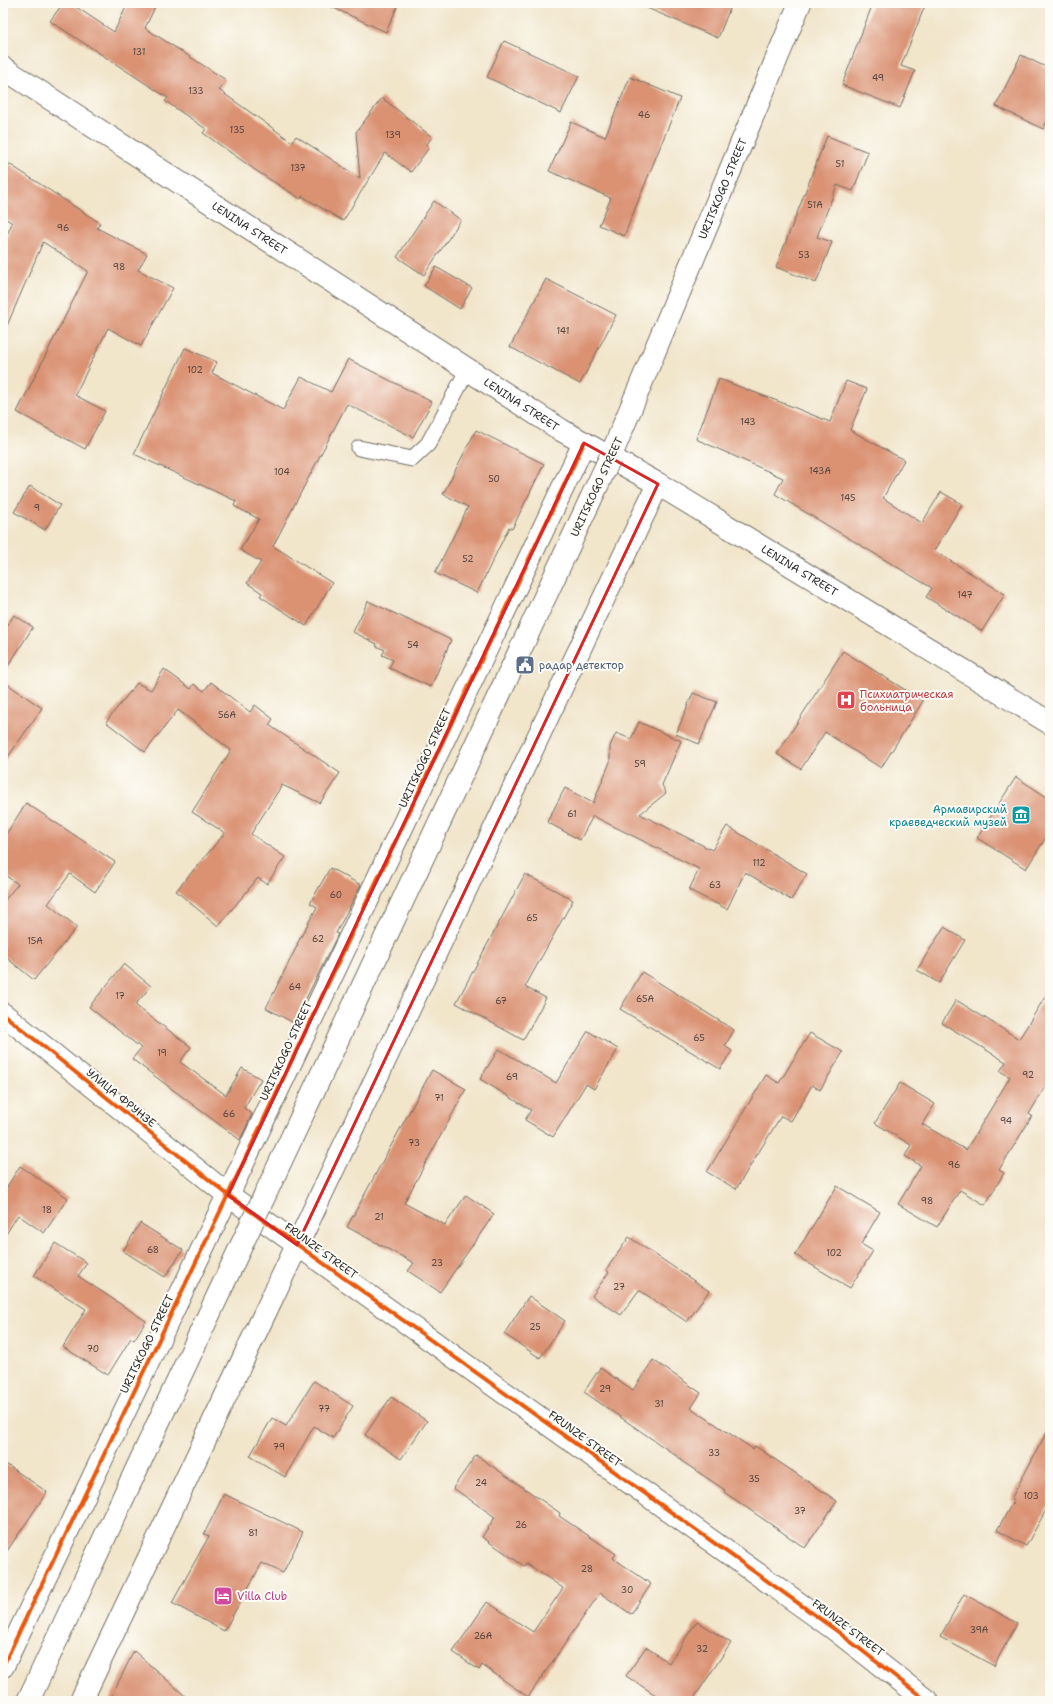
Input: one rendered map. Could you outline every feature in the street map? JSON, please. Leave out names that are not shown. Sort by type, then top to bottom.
[{"type":"street","name":"URITSKOGO STREET","points":[[28,1701],[610,458],[800,3]]},
{"type":"street","name":"LENINA STREET","points":[[3,68],[584,443],[658,484],[1050,722]]},
{"type":"street","name":"URITSKOGO STREET","points":[[3,1666],[584,443]]},
{"type":"street","points":[[81,1701],[658,484]]},
{"type":"street","name":"УЛИЦА ФРУНЗЕ","points":[[3,1014],[228,1195]]},
{"type":"street","name":"FRUNZE STREET","points":[[228,1195],[833,1628],[927,1701]]},
{"type":"lane","points":[[359,448],[412,459],[428,444],[468,369]]},
{"type":"highlighted area","points":[[584,443],[658,484],[297,1245],[228,1195]]},
{"type":"building","points":[[63,3],[70,3],[114,32],[128,3],[157,3],[145,28],[226,80],[219,90],[292,142],[296,136],[360,178],[356,132],[382,98],[432,137],[427,144],[428,149],[411,172],[385,153],[343,221],[302,196],[301,199],[258,172],[203,133],[206,129],[165,101],[168,98],[50,21]]},
{"type":"building","points":[[323,3],[399,3],[386,32]]},
{"type":"building","points":[[635,3],[732,3],[718,38]]},
{"type":"building","points":[[873,3],[926,3],[901,66],[915,71],[900,108],[842,85]]},
{"type":"building","points":[[504,41],[579,76],[561,113],[487,77]]},
{"type":"building","points":[[1021,55],[1050,69],[1050,115],[1043,129],[996,106]]},
{"type":"building","points":[[630,77],[680,98],[624,236],[599,225],[611,198],[549,171],[571,122],[605,137]]},
{"type":"building","points":[[827,136],[868,152],[853,191],[837,185],[817,237],[832,242],[816,283],[776,267]]},
{"type":"building","points":[[3,160],[100,223],[97,228],[147,254],[138,270],[173,288],[141,346],[108,328],[75,395],[105,411],[85,449],[17,412],[88,271],[43,242],[3,335],[3,244],[12,223],[3,217]]},
{"type":"building","points":[[434,201],[461,220],[424,275],[397,257]]},
{"type":"building","points":[[436,267],[472,288],[460,309],[424,286]]},
{"type":"building","points":[[546,279],[616,315],[580,384],[510,347]]},
{"type":"building","points":[[185,348],[217,362],[212,373],[283,410],[301,377],[331,392],[348,359],[432,402],[413,437],[347,404],[273,546],[332,583],[306,626],[260,596],[262,593],[247,583],[261,562],[240,550],[259,519],[234,506],[236,501],[134,454]]},
{"type":"building","points":[[719,379],[830,422],[846,381],[867,389],[850,430],[904,460],[883,498],[922,523],[941,492],[962,504],[934,551],[1005,594],[982,631],[926,597],[932,588],[775,494],[783,478],[696,439]]},
{"type":"building","points":[[476,430],[544,464],[512,529],[509,527],[477,593],[435,573],[468,507],[443,494]]},
{"type":"building","points":[[30,486],[60,505],[45,530],[14,512]]},
{"type":"building","points":[[368,601],[451,640],[431,687],[389,668],[393,660],[382,655],[385,650],[376,646],[377,644],[353,632]]},
{"type":"building","points":[[14,615],[33,627],[3,674],[3,632]]},
{"type":"building","points":[[843,651],[923,701],[881,768],[825,732],[801,769],[777,754]]},
{"type":"building","points":[[164,669],[191,689],[194,684],[204,691],[211,682],[250,712],[255,705],[273,719],[269,725],[340,773],[320,803],[282,785],[251,834],[285,857],[267,884],[258,878],[218,926],[176,891],[225,833],[192,812],[231,750],[178,710],[145,752],[106,722],[137,683],[151,690]]},
{"type":"building","points":[[3,681],[42,708],[3,764]]},
{"type":"building","points":[[693,693],[717,702],[699,744],[676,734]]},
{"type":"building","points":[[639,722],[681,741],[662,785],[666,793],[640,814],[712,850],[727,826],[807,874],[791,900],[745,872],[727,909],[689,890],[699,869],[593,816],[580,840],[547,822],[565,788],[593,803],[610,762],[610,746],[616,733],[631,739]]},
{"type":"building","name":"Армавирский краеведческий музей","points":[[1016,777],[1050,799],[1050,831],[1026,869],[977,838]]},
{"type":"building","points":[[26,803],[115,862],[95,892],[70,874],[48,904],[77,927],[34,980],[3,955],[3,902],[18,884],[3,874],[3,839]]},
{"type":"building","points":[[330,868],[361,885],[336,933],[338,934],[294,1023],[266,1008],[317,907],[310,903]]},
{"type":"building","points":[[525,874],[573,900],[525,987],[546,998],[523,1040],[456,1003]]},
{"type":"building","points":[[944,927],[965,940],[939,983],[917,970]]},
{"type":"building","points":[[124,964],[151,986],[135,1005],[191,1047],[180,1062],[226,1095],[242,1068],[261,1079],[244,1108],[252,1114],[240,1140],[132,1059],[141,1048],[89,1007]]},
{"type":"building","points":[[642,972],[734,1030],[725,1046],[732,1051],[720,1069],[620,1009]]},
{"type":"building","points":[[1050,989],[1050,1079],[1029,1114],[1032,1116],[999,1170],[1004,1173],[985,1205],[960,1190],[937,1227],[898,1204],[921,1166],[905,1156],[911,1145],[875,1123],[900,1083],[935,1104],[922,1124],[966,1150],[1010,1077],[1000,1071],[1006,1062],[942,1023],[956,1000],[1019,1039]]},
{"type":"building","points":[[588,1031],[618,1049],[594,1089],[586,1084],[553,1137],[525,1120],[531,1110],[480,1079],[499,1049],[556,1083]]},
{"type":"building","points":[[810,1033],[843,1052],[820,1090],[812,1085],[791,1121],[781,1116],[736,1189],[707,1172],[766,1075],[779,1083]]},
{"type":"building","points":[[432,1070],[466,1089],[404,1203],[445,1225],[466,1195],[494,1214],[440,1292],[408,1271],[414,1263],[347,1227]]},
{"type":"building","points":[[20,1166],[68,1198],[44,1233],[18,1215],[3,1239],[3,1193]]},
{"type":"building","points":[[837,1186],[880,1212],[861,1244],[873,1251],[850,1288],[795,1255]]},
{"type":"building","points":[[140,1223],[183,1250],[165,1277],[123,1251]]},
{"type":"building","points":[[629,1237],[709,1291],[687,1322],[639,1290],[621,1315],[592,1296],[609,1272],[606,1270]]},
{"type":"building","points":[[55,1243],[87,1263],[78,1276],[146,1321],[134,1340],[131,1338],[108,1375],[63,1347],[86,1309],[34,1276]]},
{"type":"building","points":[[529,1296],[565,1321],[540,1358],[504,1334]]},
{"type":"building","points":[[653,1360],[701,1393],[691,1408],[753,1449],[755,1446],[837,1501],[805,1548],[724,1492],[725,1490],[584,1392],[600,1368],[633,1390]]},
{"type":"building","points":[[314,1381],[353,1406],[333,1438],[314,1426],[285,1477],[250,1456],[272,1418],[286,1426]]},
{"type":"building","points":[[391,1397],[427,1421],[401,1459],[365,1435]]},
{"type":"building","points":[[1050,1426],[1050,1503],[1026,1546],[997,1530],[1014,1500],[1011,1499]]},
{"type":"building","points":[[476,1455],[560,1513],[559,1516],[616,1554],[613,1558],[651,1584],[631,1614],[600,1593],[528,1697],[482,1665],[479,1670],[453,1652],[487,1602],[533,1632],[563,1588],[526,1563],[524,1566],[482,1537],[495,1517],[453,1488]]},
{"type":"building","points":[[3,1462],[47,1492],[3,1557]]},
{"type":"building","points":[[224,1494],[303,1532],[283,1573],[262,1563],[224,1631],[172,1603],[209,1536],[204,1534]]},
{"type":"building","points":[[964,1594],[1017,1623],[994,1666],[940,1637]]},
{"type":"building","points":[[697,1621],[731,1643],[692,1701],[665,1701],[626,1676],[646,1647],[669,1663]]},
{"type":"building","points":[[134,1651],[191,1701],[109,1701]]},
{"type":"cycle path","points":[[3,1666],[584,443]]},
{"type":"cycle path","points":[[3,1014],[228,1195],[833,1628],[927,1701]]},
{"type":"place","name":"радар детектор","points":[[525,665]]},
{"type":"place","name":"Психиатрическая больница","points":[[846,700]]},
{"type":"place","name":"Армавирский краеведческий музей","points":[[1021,815]]},
{"type":"place","name":"Villa Club","points":[[223,1596]]}]
